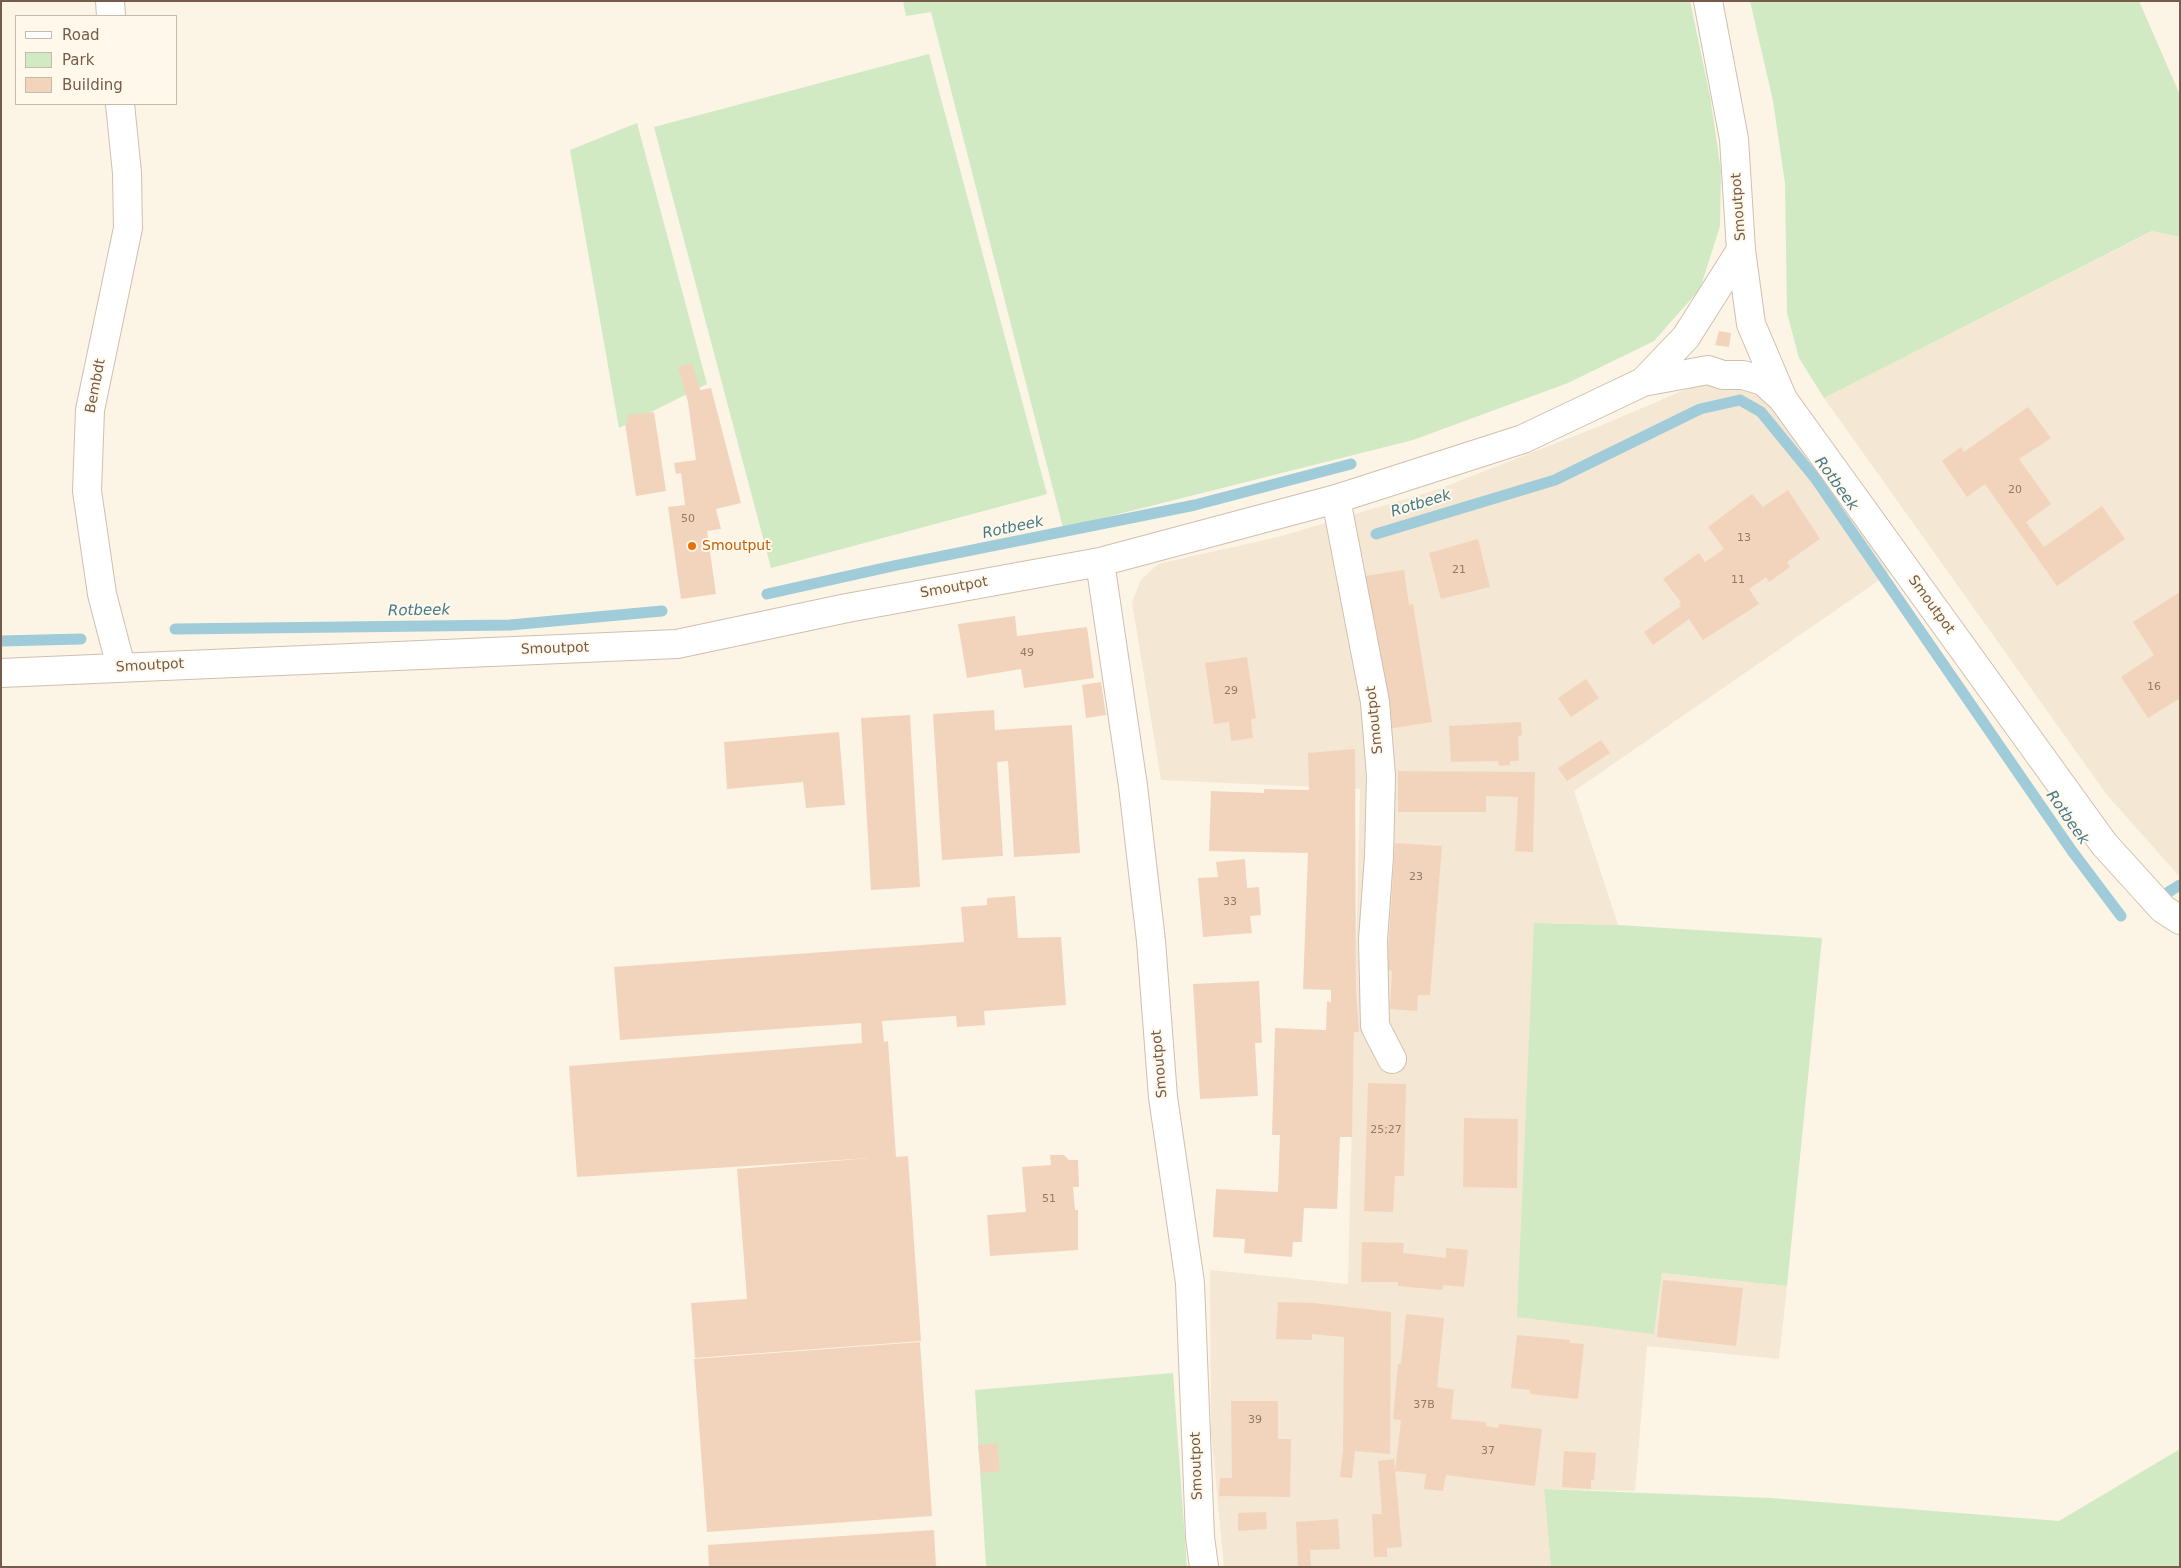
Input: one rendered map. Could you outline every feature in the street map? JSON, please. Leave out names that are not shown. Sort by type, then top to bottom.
[{"type":"street","points":[[110,1],[111,15]]},
{"type":"street","name":"Smoutpot","points":[[1643,382],[1686,337],[1742,250],[1734,139],[1708,1]]},
{"type":"street","name":"Bembdt","points":[[120,105],[127,173],[128,228],[90,410],[87,491],[102,594],[121,667]]},
{"type":"street","points":[[1742,250],[1752,324],[1782,398]]},
{"type":"street","name":"Smoutpot","points":[[1,673],[677,644],[847,608],[1100,562],[1336,499],[1523,439],[1643,382],[1708,370],[1723,374],[1743,375],[1763,381],[1782,398],[2104,844],[2164,909],[2180,920]]},
{"type":"street","name":"Smoutpot","points":[[1336,499],[1375,702],[1381,776],[1379,856],[1373,940],[1375,1026],[1392,1059]]},
{"type":"street","name":"Smoutpot","points":[[1100,562],[1133,786],[1151,941],[1163,1097],[1190,1283],[1200,1537],[1204,1567]]},
{"type":"shaded area","points":[[2153,231],[2180,237],[2180,877],[2107,795],[1824,398]]},
{"type":"shaded area","points":[[1708,380],[1749,383],[1784,412],[1891,572],[1574,791],[1618,925],[1534,923],[1654,1334],[1662,1273],[1787,1286],[1779,1359],[1647,1346],[1635,1491],[1544,1489],[1551,1567],[1224,1567],[1211,1431],[1210,1270],[1348,1284],[1360,789],[1161,780],[1132,602],[1141,580],[1158,564],[1278,537],[1436,490],[1600,426]]},
{"type":"green space","points":[[903,1],[1690,1],[1710,96],[1721,171],[1720,226],[1700,289],[1654,341],[1568,383],[1413,440],[1063,528],[931,12],[906,16]]},
{"type":"green space","points":[[1750,1],[2139,1],[2180,95],[2180,237],[2152,231],[1824,398],[1799,358],[1787,313],[1785,183],[1773,101]]},
{"type":"green space","points":[[929,54],[1047,494],[771,568],[654,127]]},
{"type":"green space","points":[[637,123],[707,384],[619,428],[570,150]]},
{"type":"green space","points":[[1534,923],[1618,925],[1822,938],[1787,1286],[1662,1273],[1654,1334],[1517,1317]]},
{"type":"green space","points":[[1173,1373],[1187,1567],[986,1567],[975,1390]]},
{"type":"green space","points":[[2180,1449],[2180,1567],[1551,1567],[1544,1489],[1771,1498],[2059,1521]]},
{"type":"building","points":[[1719,331],[1731,333],[1729,347],[1715,345]]},
{"type":"building","points":[[692,363],[700,390],[711,388],[741,503],[716,509],[721,529],[707,531],[716,594],[681,599],[668,507],[685,505],[681,473],[676,474],[674,463],[696,460],[688,402],[678,367]]},
{"type":"building","points":[[2028,407],[2051,438],[2019,459],[2051,504],[2026,522],[2044,547],[2102,506],[2125,539],[2057,586],[1985,484],[1967,497],[1942,461],[1961,447],[1964,452]]},
{"type":"building","points":[[654,412],[666,491],[636,496],[625,423],[628,422],[627,415]]},
{"type":"building","points":[[1788,490],[1820,539],[1787,562],[1790,567],[1769,582],[1766,577],[1749,589],[1759,604],[1703,640],[1689,619],[1653,645],[1644,632],[1681,606],[1679,604],[1681,602],[1663,579],[1699,553],[1705,562],[1724,549],[1708,527],[1752,494],[1763,507]]},
{"type":"building","points":[[1478,539],[1490,587],[1441,599],[1429,553]]},
{"type":"building","points":[[1404,570],[1409,605],[1413,604],[1432,722],[1387,729],[1365,576]]},
{"type":"building","points":[[2180,592],[2180,698],[2148,718],[2121,677],[2154,655],[2133,622]]},
{"type":"building","points":[[1015,616],[1017,636],[1087,627],[1094,678],[1024,688],[1021,669],[967,678],[958,624]]},
{"type":"building","points":[[1247,657],[1256,718],[1251,719],[1253,738],[1231,741],[1229,722],[1214,724],[1205,663]]},
{"type":"building","points":[[1586,679],[1599,698],[1571,717],[1558,698]]},
{"type":"building","points":[[1101,682],[1106,715],[1086,718],[1082,685]]},
{"type":"building","points":[[994,710],[995,730],[1072,725],[1080,853],[1014,857],[1008,761],[997,762],[1003,856],[942,860],[933,714]]},
{"type":"building","points":[[910,715],[920,887],[871,890],[861,718]]},
{"type":"building","points":[[1521,722],[1522,735],[1518,736],[1519,761],[1510,761],[1510,765],[1499,766],[1498,761],[1451,762],[1449,726]]},
{"type":"building","points":[[839,732],[845,805],[806,808],[803,782],[727,789],[724,742]]},
{"type":"building","points":[[1601,740],[1610,753],[1567,781],[1558,768]]},
{"type":"building","points":[[1355,749],[1356,991],[1359,1032],[1354,1032],[1352,1137],[1340,1137],[1337,1209],[1304,1208],[1302,1242],[1293,1242],[1292,1257],[1244,1253],[1245,1239],[1213,1237],[1216,1189],[1278,1192],[1280,1135],[1272,1135],[1275,1028],[1326,1030],[1327,1001],[1331,1002],[1331,990],[1303,989],[1308,853],[1209,851],[1211,791],[1264,793],[1264,789],[1309,790],[1308,753]]},
{"type":"building","points":[[1398,771],[1535,772],[1533,852],[1515,851],[1518,797],[1486,796],[1486,812],[1398,812]]},
{"type":"building","points":[[1395,843],[1442,846],[1430,995],[1418,995],[1417,1011],[1390,1009],[1392,971],[1387,970]]},
{"type":"building","points":[[1245,859],[1247,888],[1259,887],[1261,915],[1250,916],[1252,933],[1203,937],[1198,878],[1218,877],[1216,862]]},
{"type":"building","points":[[1015,896],[1018,938],[1061,937],[1066,1005],[984,1011],[985,1025],[957,1027],[956,1016],[882,1021],[884,1042],[888,1041],[896,1157],[908,1156],[921,1341],[695,1358],[691,1303],[747,1299],[737,1169],[870,1158],[577,1177],[569,1066],[862,1043],[861,1023],[620,1040],[614,967],[964,942],[961,907],[987,905],[987,898]]},
{"type":"building","points":[[1259,981],[1262,1043],[1255,1043],[1258,1096],[1200,1099],[1193,984]]},
{"type":"building","points":[[1368,1083],[1406,1084],[1404,1176],[1395,1176],[1393,1212],[1364,1211]]},
{"type":"building","points":[[1464,1118],[1518,1119],[1517,1188],[1463,1187]]},
{"type":"building","points":[[1050,1155],[1064,1155],[1069,1160],[1078,1160],[1079,1187],[1073,1187],[1075,1210],[1078,1210],[1078,1250],[990,1256],[987,1215],[1026,1212],[1022,1167],[1051,1165]]},
{"type":"building","points":[[1362,1242],[1404,1243],[1403,1253],[1446,1258],[1446,1248],[1468,1250],[1464,1287],[1443,1285],[1442,1290],[1398,1286],[1398,1282],[1361,1282]]},
{"type":"building","points":[[1663,1280],[1743,1288],[1736,1346],[1657,1337]]},
{"type":"building","points":[[1278,1302],[1314,1303],[1391,1312],[1390,1454],[1355,1451],[1352,1478],[1340,1477],[1343,1450],[1344,1337],[1312,1334],[1312,1340],[1276,1339]]},
{"type":"building","points":[[1406,1314],[1444,1318],[1437,1387],[1454,1390],[1451,1419],[1486,1422],[1486,1426],[1498,1428],[1499,1424],[1542,1429],[1535,1486],[1446,1475],[1443,1491],[1424,1489],[1426,1474],[1395,1471],[1401,1420],[1393,1419],[1398,1364],[1401,1364]]},
{"type":"building","points":[[1517,1335],[1570,1340],[1570,1343],[1584,1344],[1578,1399],[1530,1394],[1530,1390],[1511,1388]]},
{"type":"building","points":[[920,1342],[932,1516],[707,1532],[694,1359]]},
{"type":"building","points":[[1231,1401],[1278,1401],[1278,1439],[1291,1439],[1290,1497],[1219,1496],[1220,1478],[1232,1478]]},
{"type":"building","points":[[997,1443],[1000,1471],[981,1473],[978,1445]]},
{"type":"building","points":[[1564,1451],[1596,1453],[1594,1480],[1591,1480],[1591,1489],[1562,1487]]},
{"type":"building","points":[[1394,1459],[1402,1547],[1387,1548],[1387,1557],[1374,1557],[1372,1514],[1382,1514],[1378,1461]]},
{"type":"building","points":[[1266,1512],[1267,1529],[1238,1531],[1238,1513]]},
{"type":"building","points":[[1338,1519],[1340,1549],[1310,1550],[1311,1567],[1298,1567],[1296,1522]]},
{"type":"building","points":[[934,1530],[936,1567],[709,1567],[708,1545]]},
{"type":"waterway","name":"Rotbeek","points":[[1376,534],[1555,480],[1700,409],[1740,400],[1761,412],[1815,478],[2072,851],[2121,916]]},
{"type":"waterway","name":"Rotbeek","points":[[767,594],[893,566],[1195,505],[1351,464]]},
{"type":"waterway","name":"Rotbeek","points":[[175,629],[510,625],[662,611]]},
{"type":"waterway","name":"Rotbeek","points":[[1,641],[81,639]]},
{"type":"waterway","name":"Rotbeek","points":[[2167,893],[2180,885]]},
{"type":"place","name":"Smoutput","points":[[692,546]]}]
